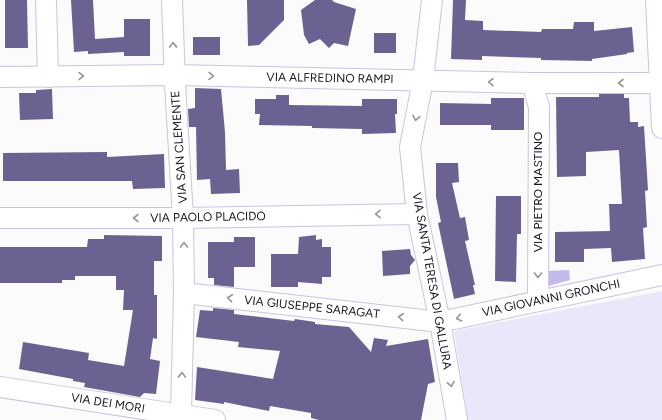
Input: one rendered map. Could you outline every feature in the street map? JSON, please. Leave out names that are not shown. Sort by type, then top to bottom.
[{"type":"street","points":[[46,0],[48,77]]},
{"type":"street","name":"VIA SAN CLEMENTE","points":[[172,0],[174,75],[184,218],[181,414]]},
{"type":"street","name":"VIA SANTA TERESA DI GALLURA","points":[[432,0],[423,80],[410,147],[417,214],[440,322],[457,420]]},
{"type":"street","points":[[656,0],[662,128]]},
{"type":"street","name":"VIA ALFREDINO RAMPI","points":[[0,77],[174,75],[532,83],[660,83]]},
{"type":"street","name":"VIA PIETRO MASTINO","points":[[532,83],[539,108],[538,301]]},
{"type":"street","name":"VIA PAOLO PLACIDO","points":[[0,218],[184,218],[417,214]]},
{"type":"street","name":"VIA GIOVANNI GRONCHI","points":[[440,322],[662,275]]},
{"type":"street","name":"VIA GIUSEPPE SARAGAT","points":[[184,293],[440,322]]},
{"type":"street","name":"VIA DEI MORI","points":[[0,387],[215,420]]},
{"type":"shaded area","points":[[569,270],[570,280],[545,287],[545,271]]},
{"type":"shaded area","points":[[662,291],[662,420],[468,420],[454,331]]},
{"type":"building","points":[[5,0],[27,0],[28,48],[5,48]]},
{"type":"building","points":[[71,0],[93,0],[95,39],[124,37],[124,19],[150,19],[150,56],[124,56],[124,52],[88,54],[88,51],[74,52]]},
{"type":"building","points":[[247,0],[284,0],[284,20],[259,45],[248,46]]},
{"type":"building","points":[[315,0],[332,0],[356,9],[348,46],[334,43],[329,48],[320,39],[309,44],[304,35],[301,10]]},
{"type":"building","points":[[453,0],[466,0],[465,20],[483,21],[483,30],[541,32],[542,29],[573,29],[574,22],[594,22],[594,31],[632,27],[634,52],[592,59],[592,61],[541,60],[541,58],[482,56],[482,60],[451,59]]},
{"type":"building","points":[[374,33],[396,33],[396,53],[374,53]]},
{"type":"building","points":[[193,37],[220,37],[220,55],[193,55]]},
{"type":"building","points":[[195,88],[221,89],[225,132],[226,170],[239,169],[240,193],[211,194],[210,179],[197,180],[196,127],[189,127],[188,109],[195,108]]},
{"type":"building","points":[[52,89],[53,119],[20,120],[19,93],[36,93],[36,90]]},
{"type":"building","points":[[599,94],[624,94],[624,98],[629,98],[630,122],[638,122],[638,127],[644,126],[648,190],[645,191],[647,227],[643,228],[645,259],[612,262],[611,248],[584,249],[584,262],[555,262],[555,232],[610,231],[609,204],[622,204],[619,150],[586,152],[586,176],[557,177],[556,97],[599,97]]},
{"type":"building","points":[[276,95],[289,95],[289,105],[362,106],[362,99],[397,99],[397,114],[395,114],[396,133],[362,134],[362,129],[259,125],[260,114],[255,114],[255,99],[276,99]]},
{"type":"building","points":[[491,98],[524,98],[524,130],[491,130],[491,125],[440,125],[440,103],[491,104]]},
{"type":"building","points":[[107,152],[107,157],[164,154],[165,188],[133,189],[132,181],[3,181],[3,153]]},
{"type":"building","points":[[436,163],[458,163],[459,182],[452,183],[460,218],[465,217],[469,240],[465,241],[475,285],[473,285],[475,294],[454,299],[438,223],[441,222],[436,197]]},
{"type":"building","points":[[496,196],[521,196],[521,234],[517,234],[516,282],[495,281]]},
{"type":"building","points":[[104,235],[162,236],[162,261],[154,261],[154,295],[157,295],[157,339],[153,338],[150,359],[160,361],[156,394],[144,393],[140,397],[84,387],[85,383],[73,381],[73,379],[19,369],[23,342],[89,353],[88,360],[124,366],[133,310],[123,310],[124,290],[116,290],[116,276],[75,276],[75,280],[62,280],[62,283],[0,283],[0,247],[87,247],[88,239],[104,239]]},
{"type":"building","points":[[316,235],[316,240],[322,239],[322,247],[331,247],[331,277],[322,277],[322,284],[298,282],[298,287],[271,287],[271,254],[298,254],[299,237]]},
{"type":"building","points":[[234,237],[255,237],[255,267],[234,267],[234,287],[214,285],[214,278],[208,278],[208,242],[234,242]]},
{"type":"building","points":[[410,249],[411,255],[415,260],[410,266],[410,274],[383,276],[382,251]]},
{"type":"building","points":[[213,308],[234,310],[234,314],[294,321],[295,319],[315,322],[315,324],[349,327],[371,352],[374,338],[388,340],[386,346],[428,339],[435,382],[428,384],[421,420],[319,420],[311,418],[311,413],[270,406],[269,411],[224,402],[224,404],[195,400],[197,367],[273,379],[280,351],[238,347],[239,342],[196,337],[200,310],[213,311]]}]
